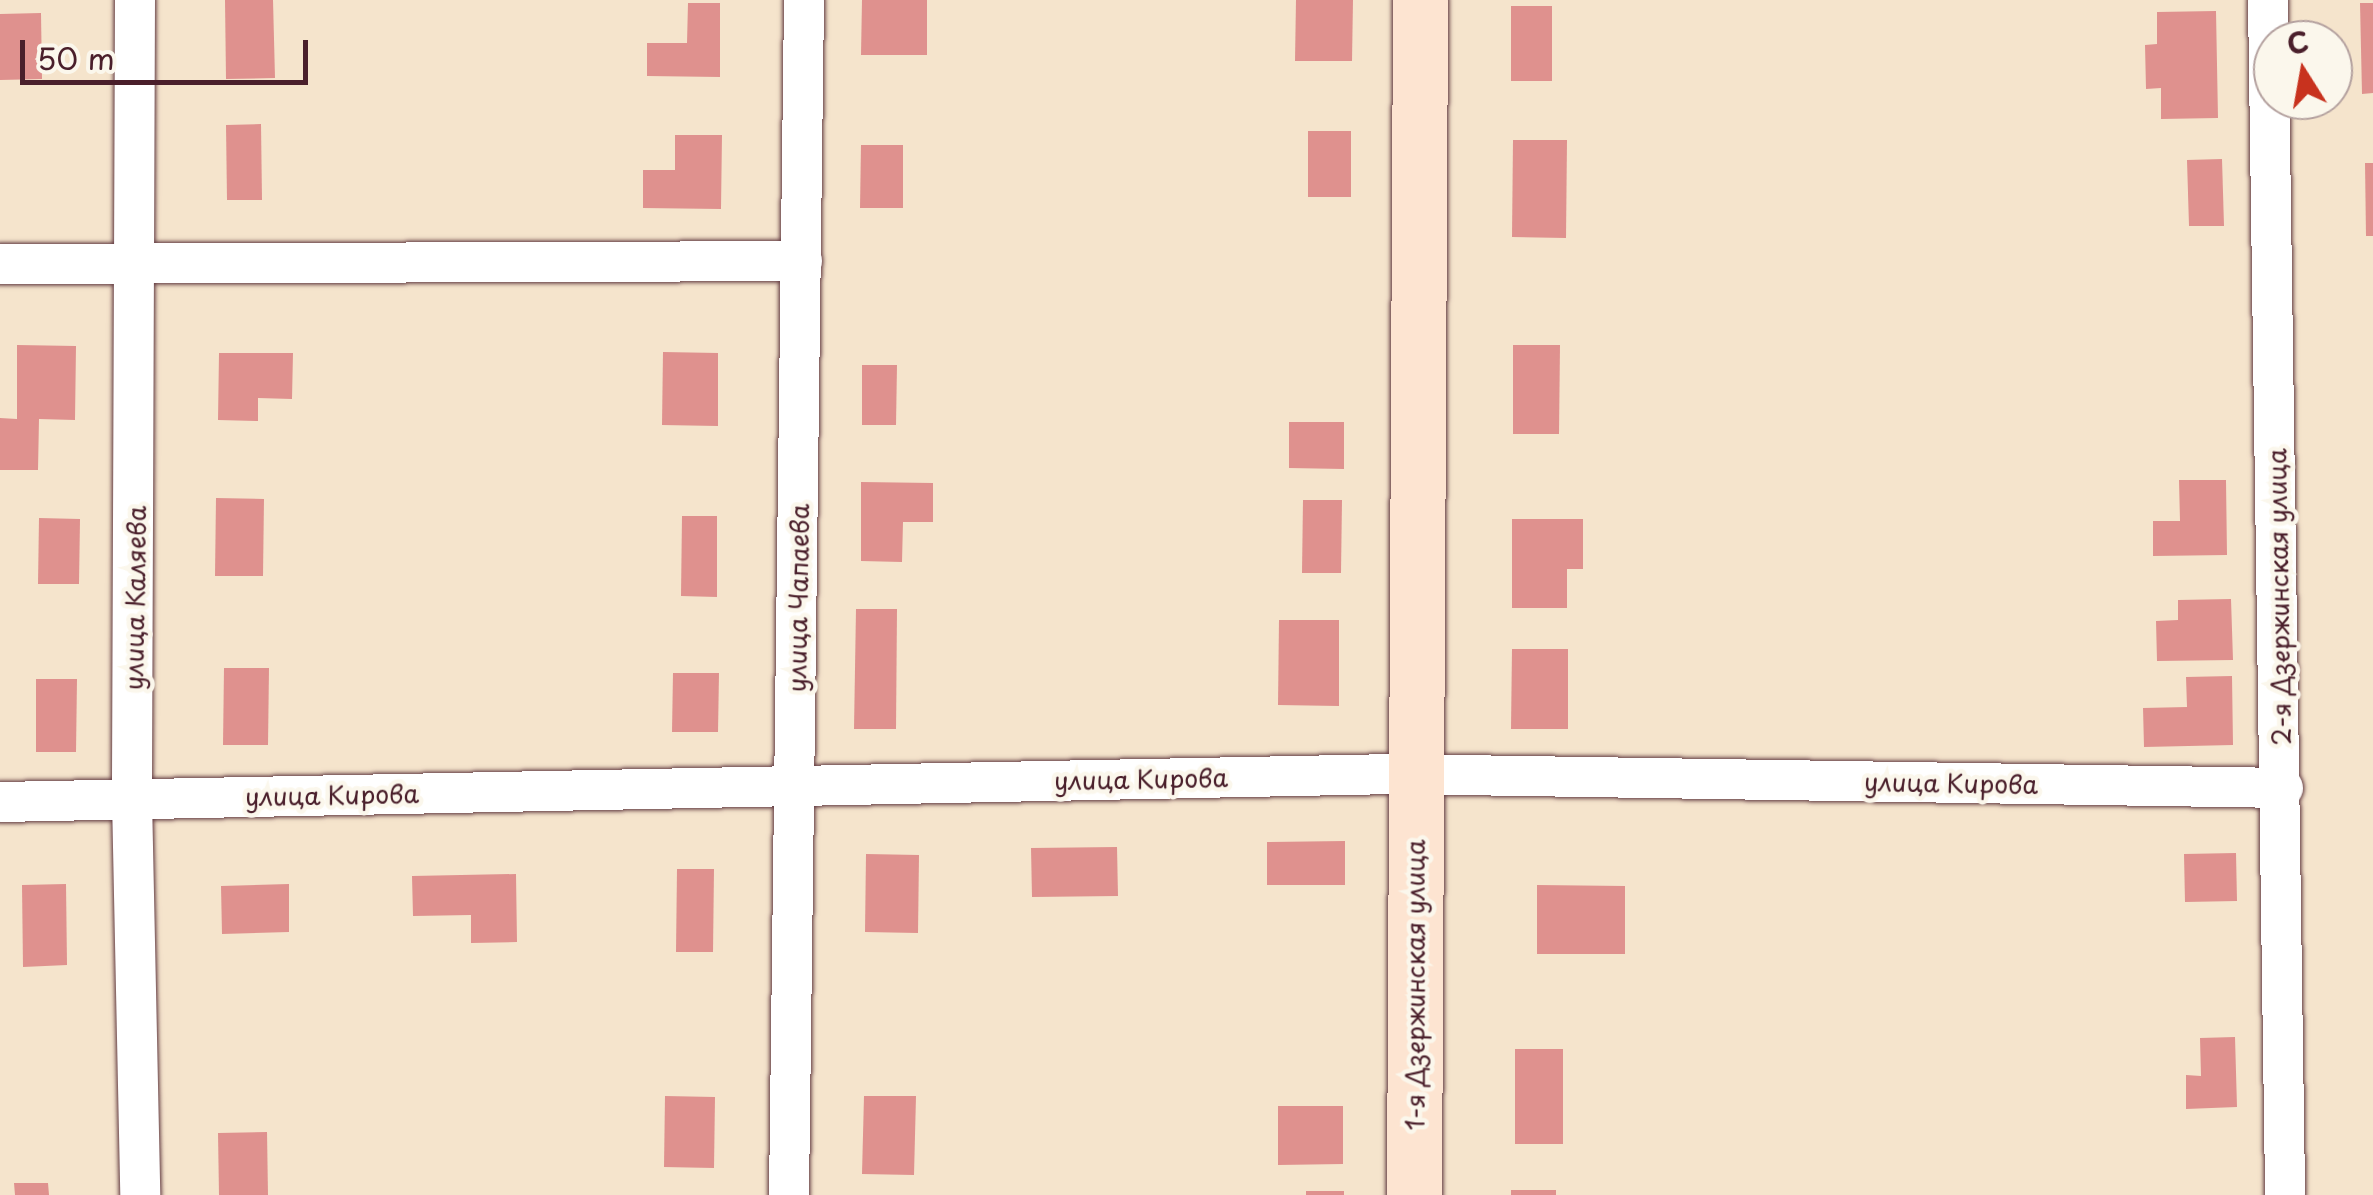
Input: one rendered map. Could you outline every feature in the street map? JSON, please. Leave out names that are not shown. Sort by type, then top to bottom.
[{"type":"street","name":"улица Каляева","points":[[135,0],[139,268],[132,800],[140,1195]]},
{"type":"street","name":"улица Чапаева","points":[[790,1195],[804,0]]},
{"type":"street","name":"1-я Дзержинская улица","points":[[1414,1195],[1420,0]]},
{"type":"street","name":"2-я Дзержинская улица","points":[[2268,0],[2283,788],[2284,1195]]},
{"type":"street","points":[[0,264],[139,268],[802,262]]},
{"type":"street","name":"улица Кирова","points":[[0,802],[1416,775],[2283,788]]},
{"type":"building","points":[[225,0],[273,0],[275,78],[226,79]]},
{"type":"building","points":[[862,0],[927,0],[927,55],[861,55]]},
{"type":"building","points":[[1296,0],[1353,0],[1352,61],[1295,61]]},
{"type":"building","points":[[688,3],[720,3],[720,77],[647,76],[647,43],[687,43]]},
{"type":"building","points":[[2360,3],[2373,3],[2373,93],[2362,94]]},
{"type":"building","points":[[1511,6],[1552,6],[1552,81],[1511,81]]},
{"type":"building","points":[[2216,11],[2218,118],[2161,119],[2161,88],[2146,89],[2145,45],[2157,44],[2157,12]]},
{"type":"building","points":[[41,13],[42,79],[0,80],[0,14]]},
{"type":"building","points":[[261,124],[262,200],[227,200],[226,125]]},
{"type":"building","points":[[1308,131],[1351,131],[1351,197],[1308,197]]},
{"type":"building","points":[[675,135],[722,135],[721,209],[643,208],[643,170],[675,170]]},
{"type":"building","points":[[1513,140],[1567,140],[1566,238],[1512,237]]},
{"type":"building","points":[[861,145],[903,145],[903,208],[860,208]]},
{"type":"building","points":[[2222,159],[2224,226],[2189,226],[2187,160]]},
{"type":"building","points":[[2365,163],[2373,163],[2373,236],[2366,236]]},
{"type":"building","points":[[17,345],[76,346],[75,420],[39,419],[38,470],[0,470],[0,418],[17,419]]},
{"type":"building","points":[[1513,345],[1560,345],[1559,434],[1513,434]]},
{"type":"building","points":[[663,352],[718,353],[718,426],[662,425]]},
{"type":"building","points":[[219,353],[293,353],[292,399],[258,398],[258,421],[218,420]]},
{"type":"building","points":[[862,365],[897,365],[896,425],[862,425]]},
{"type":"building","points":[[1289,422],[1344,422],[1344,469],[1289,468]]},
{"type":"building","points":[[2179,480],[2226,480],[2227,555],[2153,556],[2153,521],[2180,521]]},
{"type":"building","points":[[861,482],[933,483],[933,522],[903,522],[902,562],[861,561]]},
{"type":"building","points":[[216,498],[264,499],[263,576],[215,576]]},
{"type":"building","points":[[1303,500],[1342,500],[1341,573],[1302,573]]},
{"type":"building","points":[[682,516],[717,516],[717,597],[681,596]]},
{"type":"building","points":[[39,518],[80,519],[79,584],[38,584]]},
{"type":"building","points":[[1512,519],[1583,519],[1583,569],[1567,569],[1567,608],[1512,608]]},
{"type":"building","points":[[2231,599],[2233,660],[2157,661],[2156,621],[2178,620],[2178,600]]},
{"type":"building","points":[[856,609],[897,609],[896,729],[854,729]]},
{"type":"building","points":[[1279,620],[1339,620],[1339,706],[1278,705]]},
{"type":"building","points":[[1512,649],[1568,649],[1568,729],[1511,729]]},
{"type":"building","points":[[224,668],[269,668],[268,745],[223,745]]},
{"type":"building","points":[[673,673],[719,673],[718,732],[672,732]]},
{"type":"building","points":[[2232,676],[2233,745],[2144,747],[2143,708],[2187,707],[2186,677]]},
{"type":"building","points":[[36,679],[77,679],[76,752],[36,752]]},
{"type":"building","points":[[1345,841],[1345,885],[1267,885],[1267,842]]},
{"type":"building","points":[[1117,847],[1118,896],[1032,897],[1031,848]]},
{"type":"building","points":[[2236,853],[2237,901],[2185,902],[2184,854]]},
{"type":"building","points":[[866,854],[919,855],[918,933],[865,932]]},
{"type":"building","points":[[677,869],[714,869],[713,952],[676,952]]},
{"type":"building","points":[[516,874],[517,942],[471,943],[471,915],[413,916],[412,876]]},
{"type":"building","points":[[66,884],[67,965],[23,967],[22,885]]},
{"type":"building","points":[[289,884],[289,932],[222,934],[221,886]]},
{"type":"building","points":[[1537,885],[1625,886],[1625,954],[1537,954]]},
{"type":"building","points":[[2235,1037],[2237,1107],[2186,1109],[2186,1075],[2201,1076],[2200,1038]]},
{"type":"building","points":[[1515,1049],[1563,1049],[1563,1144],[1515,1144]]},
{"type":"building","points":[[665,1096],[715,1097],[714,1168],[664,1167]]},
{"type":"building","points":[[864,1096],[916,1096],[914,1175],[862,1174]]},
{"type":"building","points":[[1278,1106],[1343,1106],[1343,1164],[1278,1165]]},
{"type":"building","points":[[267,1132],[268,1195],[219,1195],[218,1133]]},
{"type":"building","points":[[14,1183],[48,1183],[49,1195],[15,1195]]},
{"type":"building","points":[[1511,1190],[1556,1190],[1556,1195],[1511,1195]]},
{"type":"building","points":[[1306,1191],[1344,1191],[1344,1195],[1306,1195]]}]
